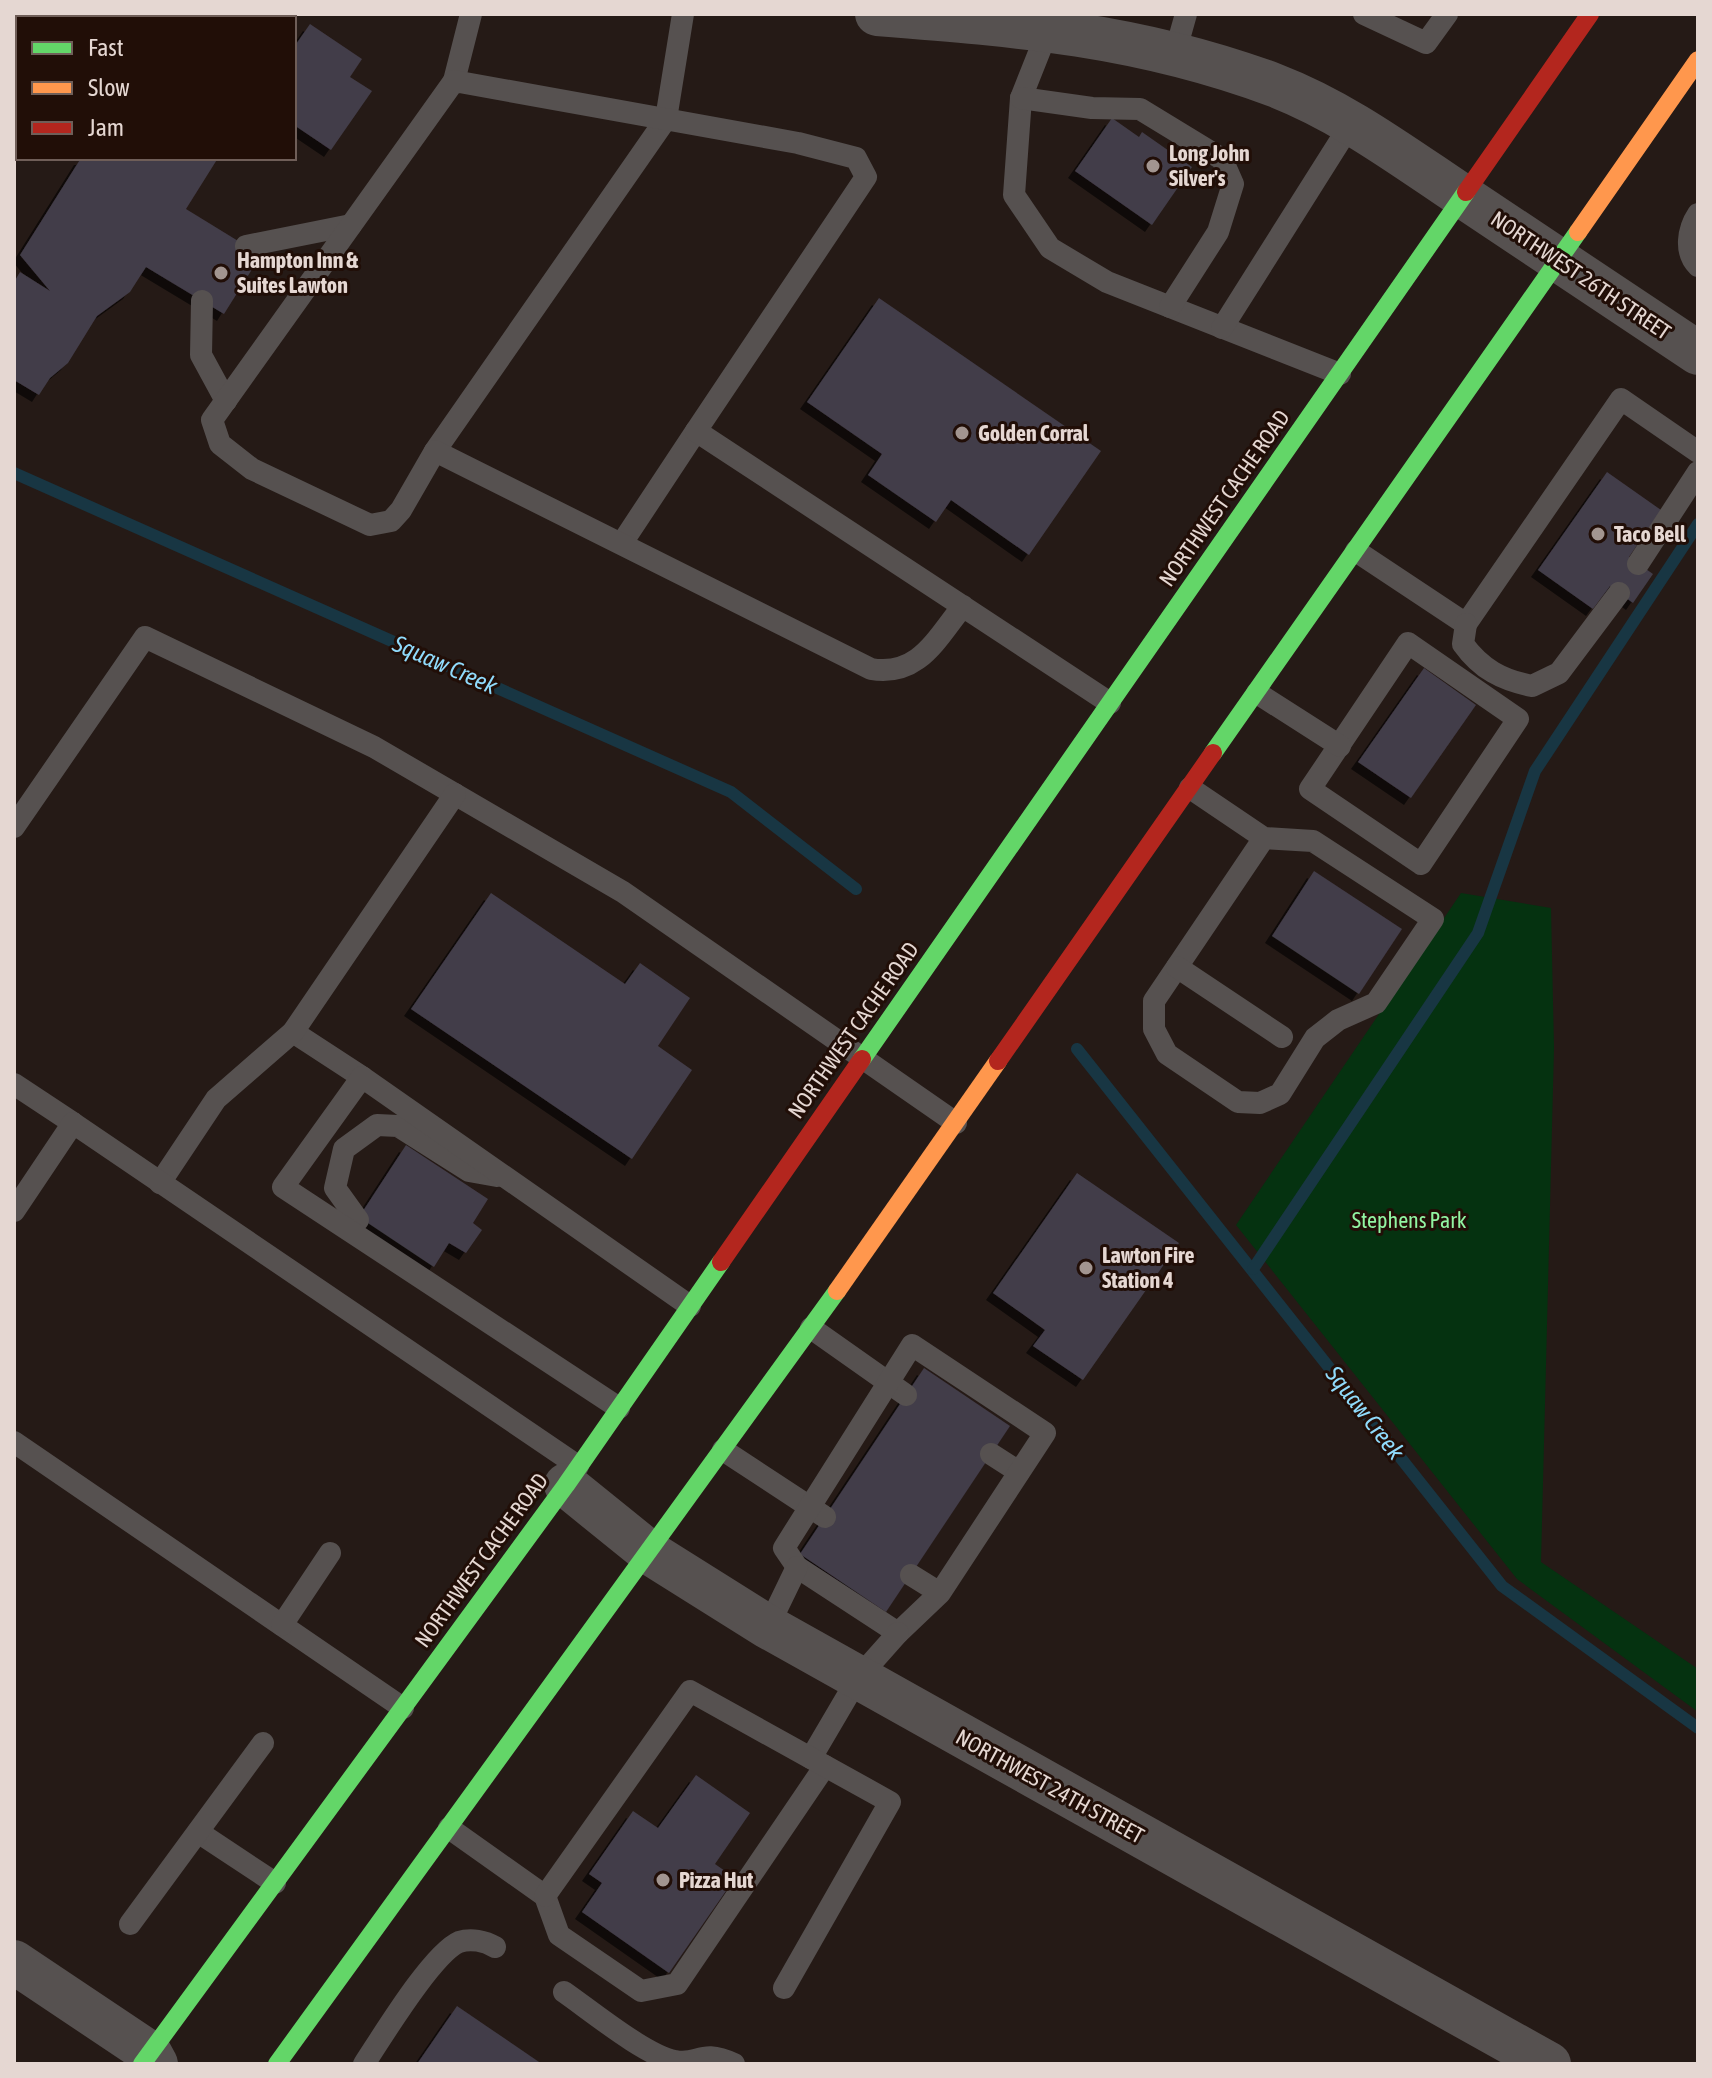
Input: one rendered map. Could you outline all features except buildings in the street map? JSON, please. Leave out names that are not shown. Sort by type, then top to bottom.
[{"type":"main road","name":"NORTHWEST CACHE ROAD","points":[[149,2060],[572,1476],[1590,14]]},
{"type":"main road","points":[[277,2064],[811,1328],[1698,60]]},
{"type":"street","name":"NORTHWEST 26TH STREET","points":[[877,14],[1107,37],[1180,34],[1276,86],[1352,122],[1698,353]]},
{"type":"street","name":"NORTHWEST 24TH STREET","points":[[572,1476],[650,1553],[768,1627],[1549,2064]]},
{"type":"street","points":[[14,1962],[149,2060]]},
{"type":"lane","points":[[471,14],[454,81],[212,420],[220,444],[252,469],[370,525],[391,521],[401,510],[435,451],[666,119],[683,14]]},
{"type":"lane","points":[[1364,14],[1426,43],[1447,14]]},
{"type":"lane","points":[[1048,30],[1021,98],[1014,195],[1050,248],[1107,282],[1340,374]]},
{"type":"lane","points":[[454,81],[666,119],[856,158],[866,177],[622,543]]},
{"type":"lane","points":[[1021,98],[1092,108],[1140,109],[1222,159],[1233,184],[1218,232],[1170,307]]},
{"type":"lane","points":[[1222,328],[1352,122]]},
{"type":"lane","points":[[1698,214],[1691,225],[1689,246],[1693,263],[1698,266]]},
{"type":"lane","points":[[246,246],[351,225]]},
{"type":"lane","points":[[202,301],[201,355],[226,401]]},
{"type":"lane","points":[[1619,593],[1559,673],[1532,686],[1498,676],[1477,664],[1463,644],[1466,624],[1621,399],[1698,452]]},
{"type":"lane","points":[[696,431],[1110,703]]},
{"type":"lane","points":[[435,451],[871,669],[892,672],[920,660],[963,606]]},
{"type":"lane","points":[[1638,564],[1698,472]]},
{"type":"lane","points":[[1356,551],[1466,624]]},
{"type":"lane","points":[[14,827],[145,637],[374,747],[623,892],[956,1123]]},
{"type":"lane","points":[[1408,643],[1518,719],[1421,864],[1310,789],[1340,746],[1408,643]]},
{"type":"lane","points":[[1257,693],[1340,746]]},
{"type":"lane","points":[[1190,788],[1264,838],[1313,841],[1433,919],[1376,1003],[1338,1020],[1315,1038],[1280,1094],[1260,1103],[1238,1102],[1167,1054],[1154,1029],[1154,1001],[1264,838]]},
{"type":"lane","points":[[160,1183],[216,1099],[293,1032],[455,794]]},
{"type":"lane","points":[[1177,967],[1282,1037]]},
{"type":"lane","points":[[293,1032],[690,1306]]},
{"type":"lane","points":[[362,1077],[283,1187],[619,1408]]},
{"type":"lane","points":[[14,1084],[160,1183],[572,1476]]},
{"type":"lane","points":[[14,1211],[73,1123]]},
{"type":"lane","points":[[358,1220],[335,1188],[344,1149],[377,1125],[398,1126],[469,1171],[506,1178]]},
{"type":"lane","points":[[431,1268],[439,1290]]},
{"type":"lane","points":[[811,1328],[897,1389]]},
{"type":"lane","points":[[449,1828],[545,1896],[559,1935],[641,1991],[677,1984],[818,1762],[858,1678],[898,1633],[940,1593],[1045,1433],[912,1345],[897,1389],[816,1512],[784,1548],[797,1567],[898,1633]]},
{"type":"lane","points":[[14,1442],[403,1708]]},
{"type":"lane","points":[[723,1450],[816,1512]]},
{"type":"lane","points":[[991,1454],[1019,1472]]},
{"type":"lane","points":[[282,1625],[330,1553]]},
{"type":"lane","points":[[768,1627],[797,1567]]},
{"type":"lane","points":[[911,1575],[940,1593]]},
{"type":"lane","points":[[545,1896],[690,1691],[890,1802],[784,1988]]},
{"type":"lane","points":[[130,1924],[263,1743]]},
{"type":"lane","points":[[198,1832],[275,1883]]},
{"type":"lane","points":[[364,2064],[404,2003],[444,1955],[459,1942],[486,1941],[495,1947]]},
{"type":"lane","points":[[564,1992],[654,2053],[676,2062],[710,2054],[734,2064]]},
{"type":"green space","name":"Stephens Park","points":[[1461,893],[1551,908],[1554,1048],[1541,1562],[1698,1669],[1698,1712],[1517,1579],[1236,1225]]},
{"type":"waterway","name":"Squaw Creek","points":[[14,473],[731,792],[856,889]]},
{"type":"waterway","points":[[1253,1269],[1478,933],[1535,771],[1698,524]]},
{"type":"waterway","name":"Squaw Creek","points":[[1077,1049],[1502,1586],[1698,1728]]},
{"type":"traffic: fast","points":[[862,1059],[1466,192]]},
{"type":"traffic: fast","points":[[1213,753],[1578,232]]},
{"type":"traffic: fast","points":[[142,2064],[566,1485],[721,1262]]},
{"type":"traffic: fast","points":[[277,2064],[837,1291]]},
{"type":"traffic: slow","points":[[1578,232],[1698,60]]},
{"type":"traffic: slow","points":[[837,1291],[998,1061]]},
{"type":"traffic: jam","points":[[1466,192],[1590,14]]},
{"type":"traffic: jam","points":[[998,1061],[1213,753]]},
{"type":"traffic: jam","points":[[721,1262],[862,1059]]},
{"type":"place","name":"Long John Silver's","points":[[1153,166]]},
{"type":"place","name":"Hampton Inn & Suites Lawton","points":[[221,273]]},
{"type":"place","name":"Golden Corral","points":[[962,433]]},
{"type":"place","name":"Taco Bell","points":[[1598,534]]},
{"type":"place","name":"Lawton Fire Station 4","points":[[1086,1268]]},
{"type":"place","name":"Pizza Hut","points":[[663,1880]]}]
